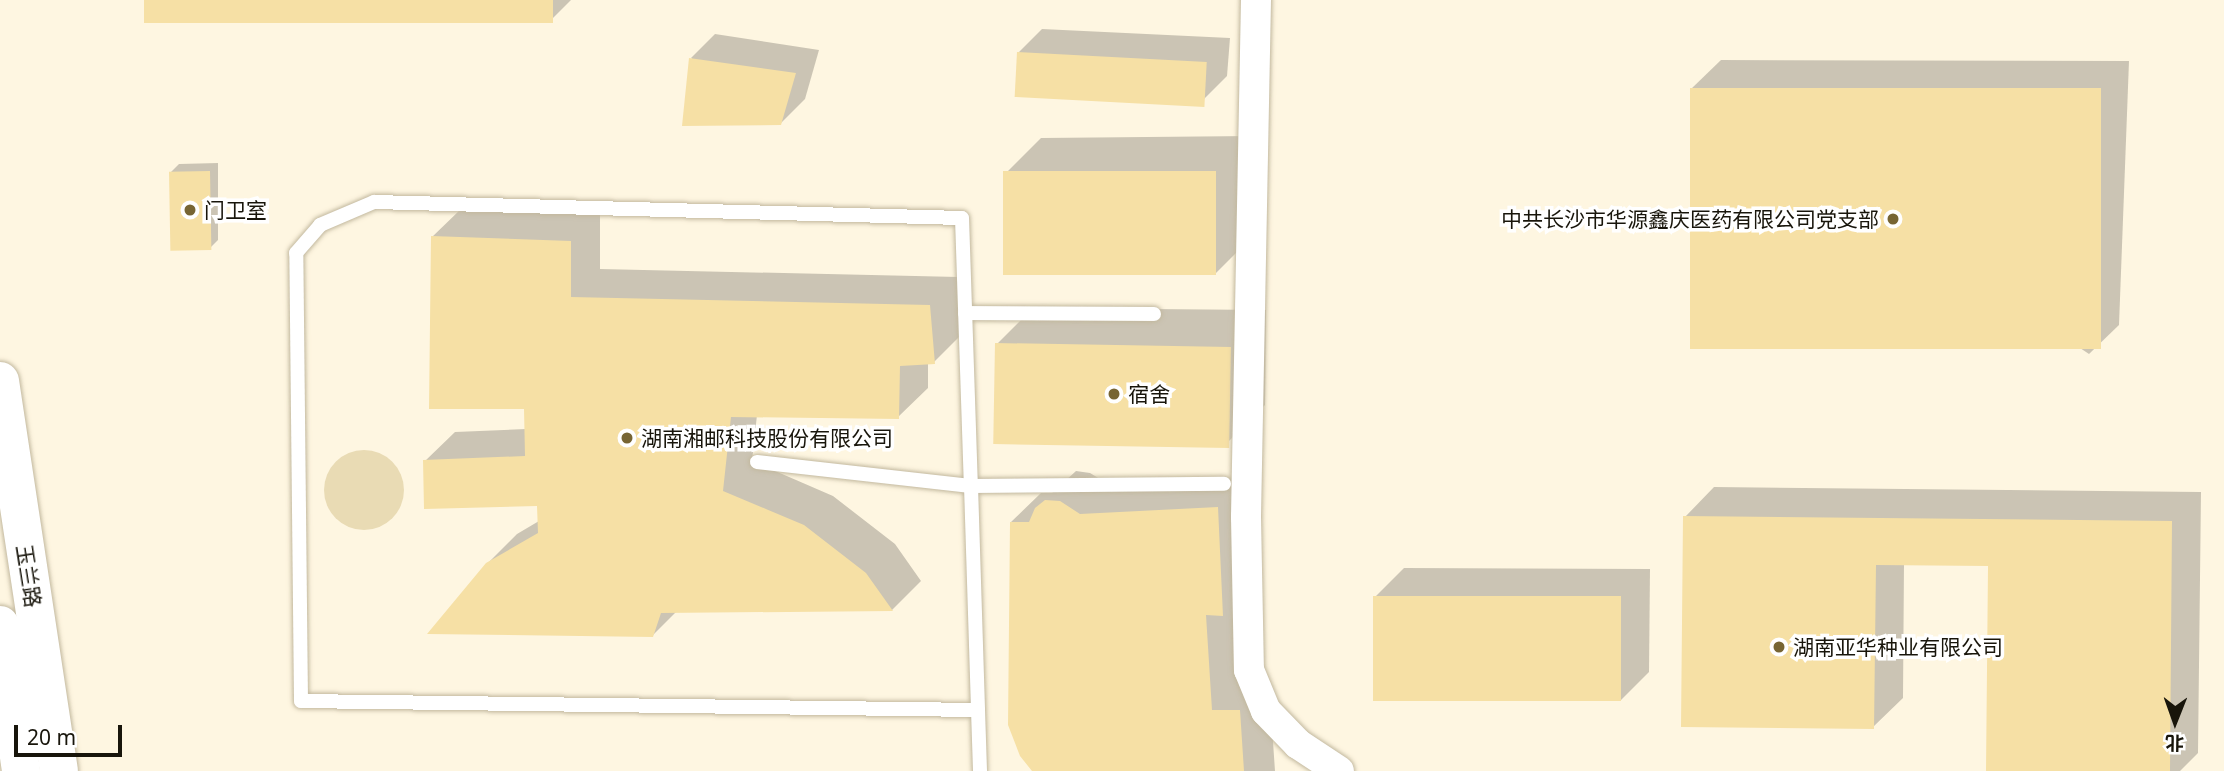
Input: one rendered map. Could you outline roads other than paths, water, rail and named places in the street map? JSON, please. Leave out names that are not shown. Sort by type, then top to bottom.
[{"type":"main road","name":"玉兰路","points":[[0,381],[60,771]]},
{"type":"main road","name":"玉兰路","points":[[0,625],[21,771]]},
{"type":"street","points":[[1256,0],[1246,517],[1249,670],[1266,711],[1298,744],[1339,771]]},
{"type":"lane","points":[[978,710],[301,701],[296,253],[320,225],[374,202],[962,218],[980,771]]},
{"type":"lane","points":[[965,313],[1154,314]]},
{"type":"lane","points":[[757,462],[971,486],[1224,484]]},
{"type":"place","name":"门卫室","points":[[190,210]]},
{"type":"place","name":"中共长沙市华源鑫庆医药有限公司党支部","points":[[1893,219]]},
{"type":"place","name":"宿舍","points":[[1114,394]]},
{"type":"place","name":"湖南湘邮科技股份有限公司","points":[[627,438]]},
{"type":"place","name":"湖南亚华种业有限公司","points":[[1779,647]]}]
